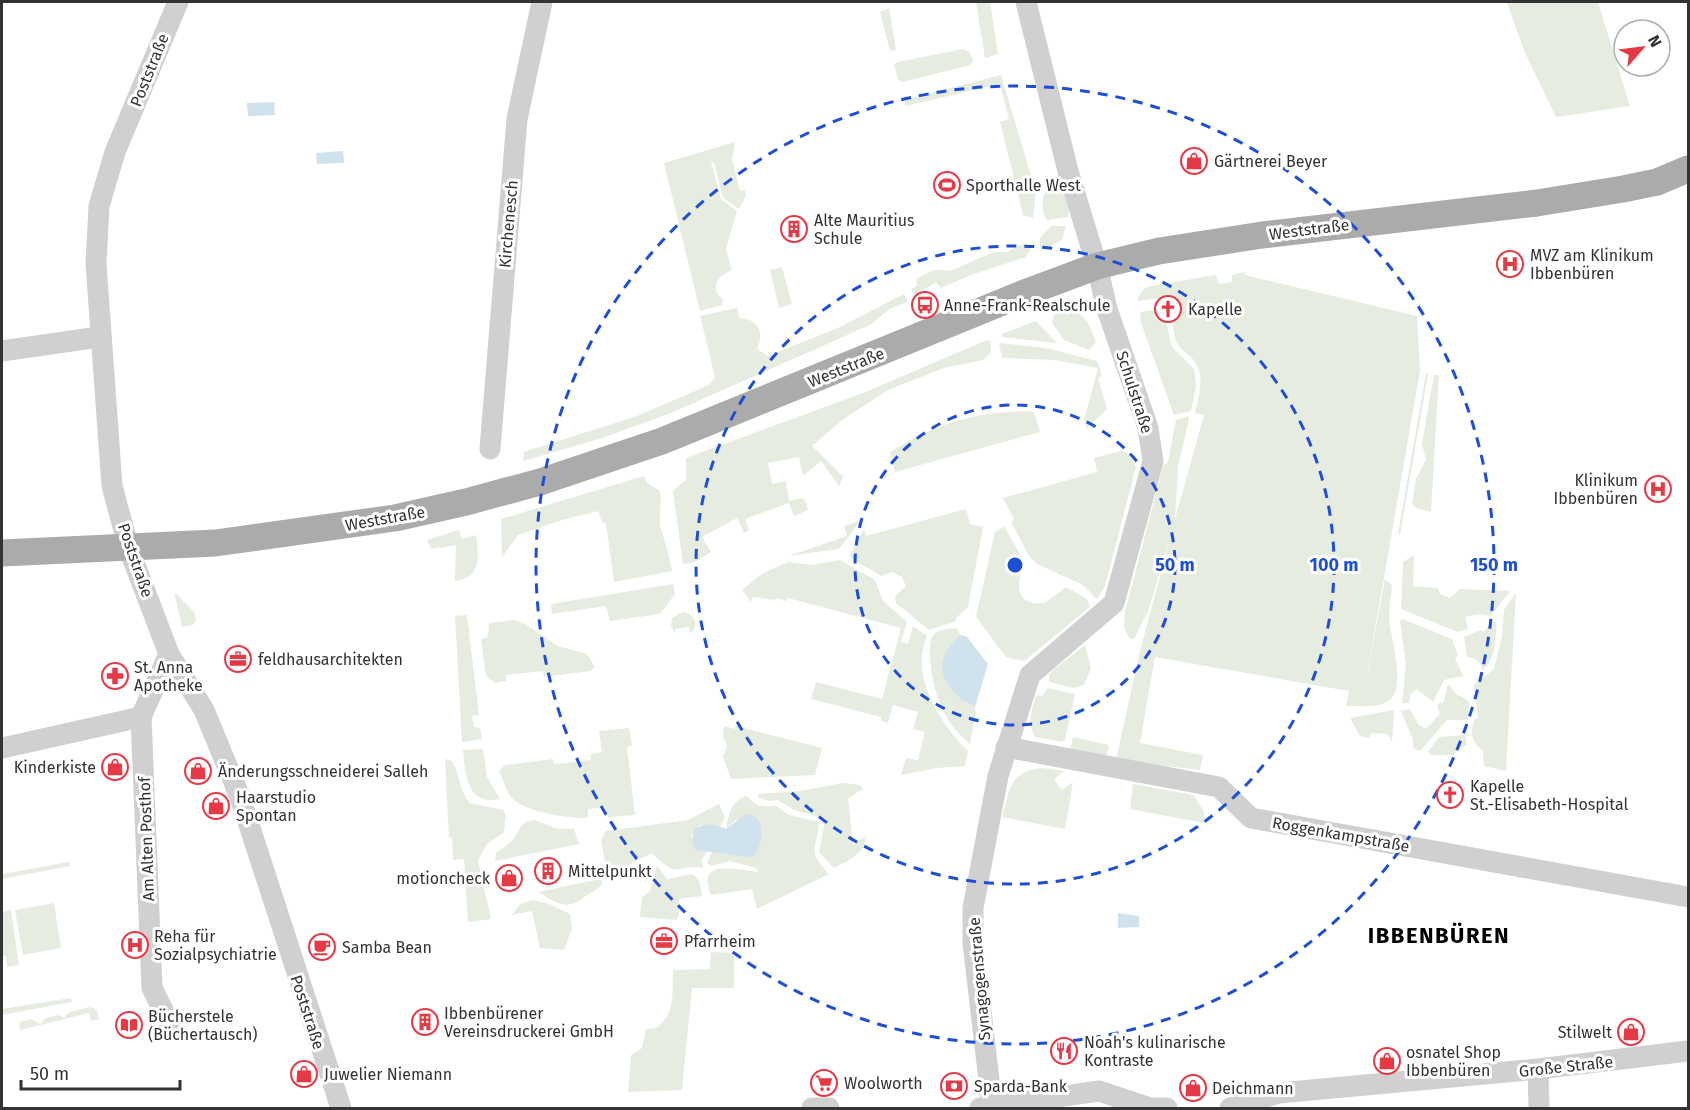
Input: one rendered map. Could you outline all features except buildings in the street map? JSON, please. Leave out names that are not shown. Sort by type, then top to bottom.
[{"type":"main road","name":"Weststraße","points":[[2,553],[129,549],[215,543],[395,518],[540,482],[662,441],[1022,294],[1097,266],[1158,251],[1262,235],[1537,203],[1623,189],[1657,182],[1689,169]]},
{"type":"street","name":"Poststraße","points":[[178,2],[115,152],[99,206],[96,264],[99,337],[112,486],[129,549],[169,654],[204,710],[240,797],[339,1104]]},
{"type":"street","name":"Kirchenesch","points":[[490,448],[517,119],[542,2]]},
{"type":"street","name":"Schulstraße","points":[[1006,747],[1032,672],[1114,603],[1153,461],[1148,428],[1107,309],[1097,266],[1065,160],[1026,2]]},
{"type":"street","points":[[2,351],[99,337]]},
{"type":"street","name":"Am Alten Posthof","points":[[169,654],[141,717],[152,988],[171,1026]]},
{"type":"street","points":[[2,748],[141,717]]},
{"type":"street","name":"Roggenkampstraße","points":[[1006,747],[1219,787],[1251,818],[1689,897]]},
{"type":"street","name":"Synagogenstraße","points":[[993,1107],[973,943],[973,908],[986,833],[1006,747]]},
{"type":"street","name":"Große Straße","points":[[1230,1108],[1279,1094],[1538,1069],[1689,1051]]},
{"type":"street","points":[[1538,1069],[1539,1108]]},
{"type":"street","points":[[993,1107],[1099,1091],[1152,1107]]},
{"type":"street","points":[[812,1108],[829,1108]]},
{"type":"shaded area","points":[[976,2],[990,2],[998,54],[985,58]]},
{"type":"shaded area","points":[[1507,2],[1598,2],[1612,48],[1612,78],[1621,78],[1630,106],[1556,117],[1525,53]]},
{"type":"shaded area","points":[[889,8],[896,50],[890,51],[880,12]]},
{"type":"shaded area","points":[[963,49],[969,52],[973,59],[971,65],[902,82],[898,79],[894,64],[898,62]]},
{"type":"shaded area","points":[[1001,75],[1036,192],[1033,218],[1023,215],[1000,122],[1009,119],[1000,84],[905,106],[904,100]]},
{"type":"shaded area","points":[[735,142],[732,159],[740,191],[745,190],[746,196],[739,209],[723,198],[714,162],[711,162],[721,199],[737,211],[726,249],[732,270],[719,278],[717,282],[716,291],[723,299],[722,305],[700,311],[664,163]]},
{"type":"shaded area","points":[[1048,187],[1064,190],[1069,207],[1068,217],[1047,220],[1045,217],[1043,213],[1044,194]]},
{"type":"shaded area","points":[[1051,226],[1066,226],[1062,240],[1040,251],[1040,238]]},
{"type":"shaded area","points":[[1027,244],[1030,250],[1026,257],[971,275],[941,288],[936,282],[915,295],[911,289],[917,286],[916,279],[929,272],[950,271],[994,252],[1007,252]]},
{"type":"shaded area","points":[[782,267],[792,304],[779,308],[770,270]]},
{"type":"shaded area","points":[[1244,272],[1245,275],[1417,316],[1420,371],[1364,692],[1385,579],[1392,585],[1389,617],[1397,671],[1395,692],[1391,699],[1382,704],[1346,706],[1349,691],[1155,657],[1140,743],[1203,755],[1200,770],[1116,760],[1140,651],[1170,539],[1148,611],[1134,639],[1129,638],[1124,628],[1125,612],[1163,466],[1168,462],[1176,420],[1189,416],[1178,467],[1175,519],[1204,415],[1195,413],[1199,397],[1199,370],[1192,358],[1179,346],[1174,333],[1173,322],[1181,316],[1176,296],[1138,301],[1138,297],[1145,288],[1151,286],[1216,275],[1219,284],[1232,282],[1232,275]]},
{"type":"shaded area","points":[[904,294],[908,302],[891,308],[870,325],[671,413],[602,438],[523,461],[524,452],[637,416],[709,385],[715,377],[700,316],[737,308],[740,318],[751,321],[758,328],[760,338],[757,349],[768,356],[840,327]]},
{"type":"shaded area","points":[[1154,310],[1155,319],[1166,321],[1172,347],[1194,369],[1196,386],[1191,411],[1174,415],[1141,323],[1140,312]]},
{"type":"shaded area","points":[[1067,311],[1079,314],[1089,326],[1096,342],[1089,350],[1064,340],[1052,323],[1054,315]]},
{"type":"shaded area","points":[[1036,321],[1057,343],[1002,337],[1002,334]]},
{"type":"shaded area","points":[[987,340],[991,342],[991,352],[983,360],[944,368],[888,390],[845,418],[812,446],[843,477],[839,486],[821,461],[803,476],[799,457],[768,463],[772,484],[786,481],[789,501],[802,498],[808,510],[794,516],[789,503],[745,519],[749,530],[744,533],[737,518],[702,537],[711,552],[695,562],[683,564],[673,491],[686,480],[686,458],[863,393]]},
{"type":"shaded area","points":[[999,343],[1046,348],[1097,361],[1102,375],[1098,378],[1107,409],[1086,429],[1084,420],[1098,368],[1055,360],[1002,358]]},
{"type":"shaded area","points":[[1426,373],[1428,374],[1400,535],[1398,534]]},
{"type":"shaded area","points":[[1434,375],[1439,375],[1431,512],[1416,508],[1412,503],[1416,479],[1426,460],[1422,444]]},
{"type":"shaded area","points":[[1034,412],[1040,432],[895,472],[890,452],[940,426],[995,413]]},
{"type":"shaded area","points":[[1121,451],[1129,454],[1136,467],[1105,586],[1097,599],[1083,585],[1037,564],[1029,556],[1011,522],[1014,519],[1003,498],[1097,472],[1094,458]]},
{"type":"shaded area","points":[[644,476],[647,483],[660,491],[660,525],[672,571],[614,582],[606,523],[602,522],[598,511],[518,535],[502,557],[501,519]]},
{"type":"shaded area","points":[[966,509],[970,524],[983,527],[968,607],[956,618],[956,621],[929,630],[896,603],[895,596],[906,586],[902,577],[892,572],[881,576],[851,558],[850,555],[864,529],[866,536]]},
{"type":"shaded area","points":[[860,521],[839,549],[788,556],[847,536],[844,526]]},
{"type":"shaded area","points":[[1004,526],[1024,561],[1019,585],[1022,597],[1027,601],[1045,603],[1066,587],[1087,599],[1090,607],[1024,661],[1006,657],[976,617],[995,532]]},
{"type":"shaded area","points":[[459,530],[462,539],[476,535],[478,558],[477,565],[470,576],[455,581],[456,545],[431,549],[427,540]]},
{"type":"shaded area","points":[[1414,555],[1413,586],[1438,588],[1440,594],[1450,598],[1460,589],[1510,591],[1491,616],[1478,614],[1465,617],[1468,629],[1458,632],[1401,609],[1403,562]]},
{"type":"shaded area","points":[[840,560],[875,580],[883,601],[907,622],[901,642],[908,644],[913,626],[927,636],[922,651],[925,683],[938,714],[968,751],[965,766],[937,768],[901,775],[906,758],[918,760],[925,732],[913,729],[918,712],[893,705],[888,723],[881,721],[881,717],[811,699],[816,682],[882,699],[901,628],[788,598],[787,601],[753,597],[751,602],[742,590],[762,574],[788,562],[811,565]]},
{"type":"shaded area","points":[[673,584],[675,594],[660,614],[610,621],[606,606],[552,614],[551,604]]},
{"type":"shaded area","points":[[174,592],[194,612],[196,620],[193,625],[182,627]]},
{"type":"shaded area","points":[[1516,593],[1506,771],[1484,766],[1483,751],[1473,740],[1472,728],[1475,718],[1478,718],[1474,685],[1494,669],[1502,636],[1504,610]]},
{"type":"shaded area","points":[[682,612],[695,620],[695,627],[690,634],[689,627],[675,629],[675,633],[671,626],[672,618]]},
{"type":"shaded area","points":[[467,615],[479,715],[472,716],[474,727],[480,728],[482,739],[462,742],[455,616]]},
{"type":"shaded area","points":[[1402,619],[1452,639],[1458,656],[1455,658],[1463,676],[1444,680],[1433,702],[1417,689],[1411,693],[1409,703],[1402,703],[1406,664],[1400,621]]},
{"type":"shaded area","points":[[514,620],[525,624],[558,646],[587,654],[595,667],[591,671],[544,677],[543,671],[506,675],[507,681],[495,683],[486,676],[481,639],[488,637],[489,623]]},
{"type":"shaded area","points":[[1496,620],[1492,655],[1482,671],[1478,661],[1467,657],[1464,637],[1481,630],[1483,632]]},
{"type":"shaded area","points":[[957,628],[961,637],[948,649],[945,681],[958,697],[974,704],[976,712],[970,744],[946,716],[936,694],[931,670],[932,636],[939,631]]},
{"type":"shaded area","points":[[1085,645],[1091,668],[1084,685],[1074,688],[1049,682],[1049,675],[1053,670]]},
{"type":"shaded area","points":[[1448,684],[1456,694],[1469,701],[1468,720],[1447,720],[1420,751],[1413,748],[1413,740],[1401,711],[1410,709],[1418,724],[1426,729],[1440,714],[1437,706],[1440,702],[1443,704]]},
{"type":"shaded area","points":[[1048,688],[1075,694],[1065,740],[1062,742],[1035,737],[1031,726],[1036,695],[1042,696]]},
{"type":"shaded area","points":[[1394,710],[1392,742],[1387,734],[1372,733],[1369,738],[1360,736],[1350,718]]},
{"type":"shaded area","points":[[724,726],[735,729],[736,726],[822,748],[815,775],[731,779],[723,757],[727,745],[723,737]]},
{"type":"shaded area","points":[[629,728],[632,746],[627,747],[635,815],[608,817],[606,807],[588,809],[588,818],[570,817],[526,807],[511,797],[499,771],[505,765],[553,759],[554,764],[591,760],[591,754],[602,752],[599,731]]},
{"type":"shaded area","points":[[1465,735],[1467,745],[1457,749],[1454,755],[1431,755],[1428,752],[1439,737]]},
{"type":"shaded area","points":[[1073,737],[1109,745],[1106,758],[1070,750]]},
{"type":"shaded area","points":[[483,749],[487,777],[500,799],[481,798],[474,793],[467,778],[463,750]]},
{"type":"shaded area","points":[[445,759],[452,761],[470,803],[503,810],[506,815],[504,832],[486,845],[478,861],[491,919],[468,922],[464,859],[453,860],[452,838],[449,837]]},
{"type":"shaded area","points":[[1042,768],[1065,771],[1054,779],[1062,790],[1073,782],[1065,829],[1002,817],[1012,784],[1023,774]]},
{"type":"shaded area","points":[[843,783],[860,785],[863,789],[848,798],[853,845],[866,836],[865,843],[859,852],[834,868],[819,852],[824,825],[820,817],[794,810],[778,800],[768,801],[758,797],[758,794],[800,791]]},
{"type":"shaded area","points":[[1133,784],[1193,795],[1204,811],[1204,823],[1130,809]]},
{"type":"shaded area","points":[[746,796],[759,806],[776,806],[789,815],[819,822],[815,855],[829,874],[757,909],[752,889],[711,895],[708,883],[709,875],[714,870],[730,868],[758,872],[756,868],[730,861],[711,866],[707,863],[712,852],[752,858],[737,819],[726,829],[733,805]]},
{"type":"shaded area","points":[[719,804],[725,817],[720,827],[700,825],[691,836],[707,851],[702,859],[703,868],[673,869],[652,853],[622,868],[611,879],[608,876],[601,841],[606,831],[688,820]]},
{"type":"shaded area","points":[[535,820],[555,828],[574,829],[579,844],[495,861],[496,853],[511,841],[523,824]]},
{"type":"shaded area","points":[[69,862],[70,866],[2,879],[2,874]]},
{"type":"shaded area","points":[[657,866],[667,879],[692,874],[699,880],[702,896],[679,899],[679,916],[676,920],[640,917],[642,897],[650,892]]},
{"type":"shaded area","points":[[600,879],[603,883],[597,889],[568,905],[558,903],[538,892]]},
{"type":"shaded area","points":[[533,900],[549,904],[570,914],[572,929],[564,950],[540,948],[532,911],[512,915],[520,904]]},
{"type":"shaded area","points":[[54,903],[61,948],[23,955],[15,910]]},
{"type":"shaded area","points":[[11,910],[19,965],[7,967],[6,956],[2,957],[2,912]]},
{"type":"shaded area","points":[[711,952],[734,953],[734,988],[692,988],[682,1090],[628,1092],[631,1055],[642,1048],[646,1029],[656,1028],[662,1023],[670,1009],[673,970],[710,969]]},
{"type":"shaded area","points":[[71,998],[72,1002],[2,1015],[2,1009]]},
{"type":"shaded area","points":[[91,1007],[97,1010],[99,1019],[91,1021],[89,1013],[20,1030],[19,1022],[31,1019],[40,1024],[46,1018],[59,1015],[64,1018],[69,1012]]},
{"type":"water","points":[[274,102],[275,115],[248,116],[247,103]]},
{"type":"water","points":[[343,151],[344,163],[317,164],[316,153]]},
{"type":"water","points":[[961,635],[967,637],[988,664],[975,707],[962,700],[952,690],[943,674],[942,666],[947,650]]},
{"type":"water","points":[[746,814],[753,815],[757,819],[761,832],[759,846],[752,858],[697,850],[692,844],[694,830],[698,827],[710,825],[726,829]]},
{"type":"water","points":[[1118,913],[1139,916],[1139,927],[1118,928]]},
{"type":"place","name":"Gärtnerei Beyer","points":[[1194,161]]},
{"type":"place","name":"Sporthalle West","points":[[947,185]]},
{"type":"place","name":"Alte Mauritius Schule","points":[[794,229]]},
{"type":"place","name":"MVZ am Klinikum Ibbenbüren","points":[[1510,264]]},
{"type":"place","name":"Anne-Frank-Realschule","points":[[925,305]]},
{"type":"place","name":"Kapelle","points":[[1168,309]]},
{"type":"place","name":"Klinikum Ibbenbüren","points":[[1658,489]]},
{"type":"place","name":"feldhausarchitekten","points":[[238,659]]},
{"type":"place","name":"St. Anna Apotheke","points":[[115,676]]},
{"type":"place","name":"Kinderkiste","points":[[115,767]]},
{"type":"place","name":"Änderungsschneiderei Salleh","points":[[198,771]]},
{"type":"place","name":"Kapelle St.-Elisabeth-Hospital","points":[[1450,795]]},
{"type":"place","name":"Haarstudio Spontan","points":[[216,806]]},
{"type":"place","name":"Mittelpunkt","points":[[548,871]]},
{"type":"place","name":"motioncheck","points":[[509,878]]},
{"type":"place","name":"Pfarrheim","points":[[664,941]]},
{"type":"place","name":"Reha für Sozialpsychiatrie","points":[[135,945]]},
{"type":"place","name":"Samba Bean","points":[[322,947]]},
{"type":"place","name":"Ibbenbürener Vereinsdruckerei GmbH","points":[[425,1022]]},
{"type":"place","name":"Bücherstele (Büchertausch)","points":[[129,1025]]},
{"type":"place","name":"Stilwelt","points":[[1631,1032]]},
{"type":"place","name":"Noah's kulinarische Kontraste","points":[[1064,1051]]},
{"type":"place","name":"osnatel Shop Ibbenbüren","points":[[1387,1061]]},
{"type":"place","name":"Juwelier Niemann","points":[[304,1074]]},
{"type":"place","name":"Woolworth","points":[[824,1083]]},
{"type":"place","name":"Sparda-Bank","points":[[954,1086]]},
{"type":"place","name":"Deichmann","points":[[1193,1088]]},
{"type":"district","name":"IBBENBÜREN","points":[[1439,935]]}]
